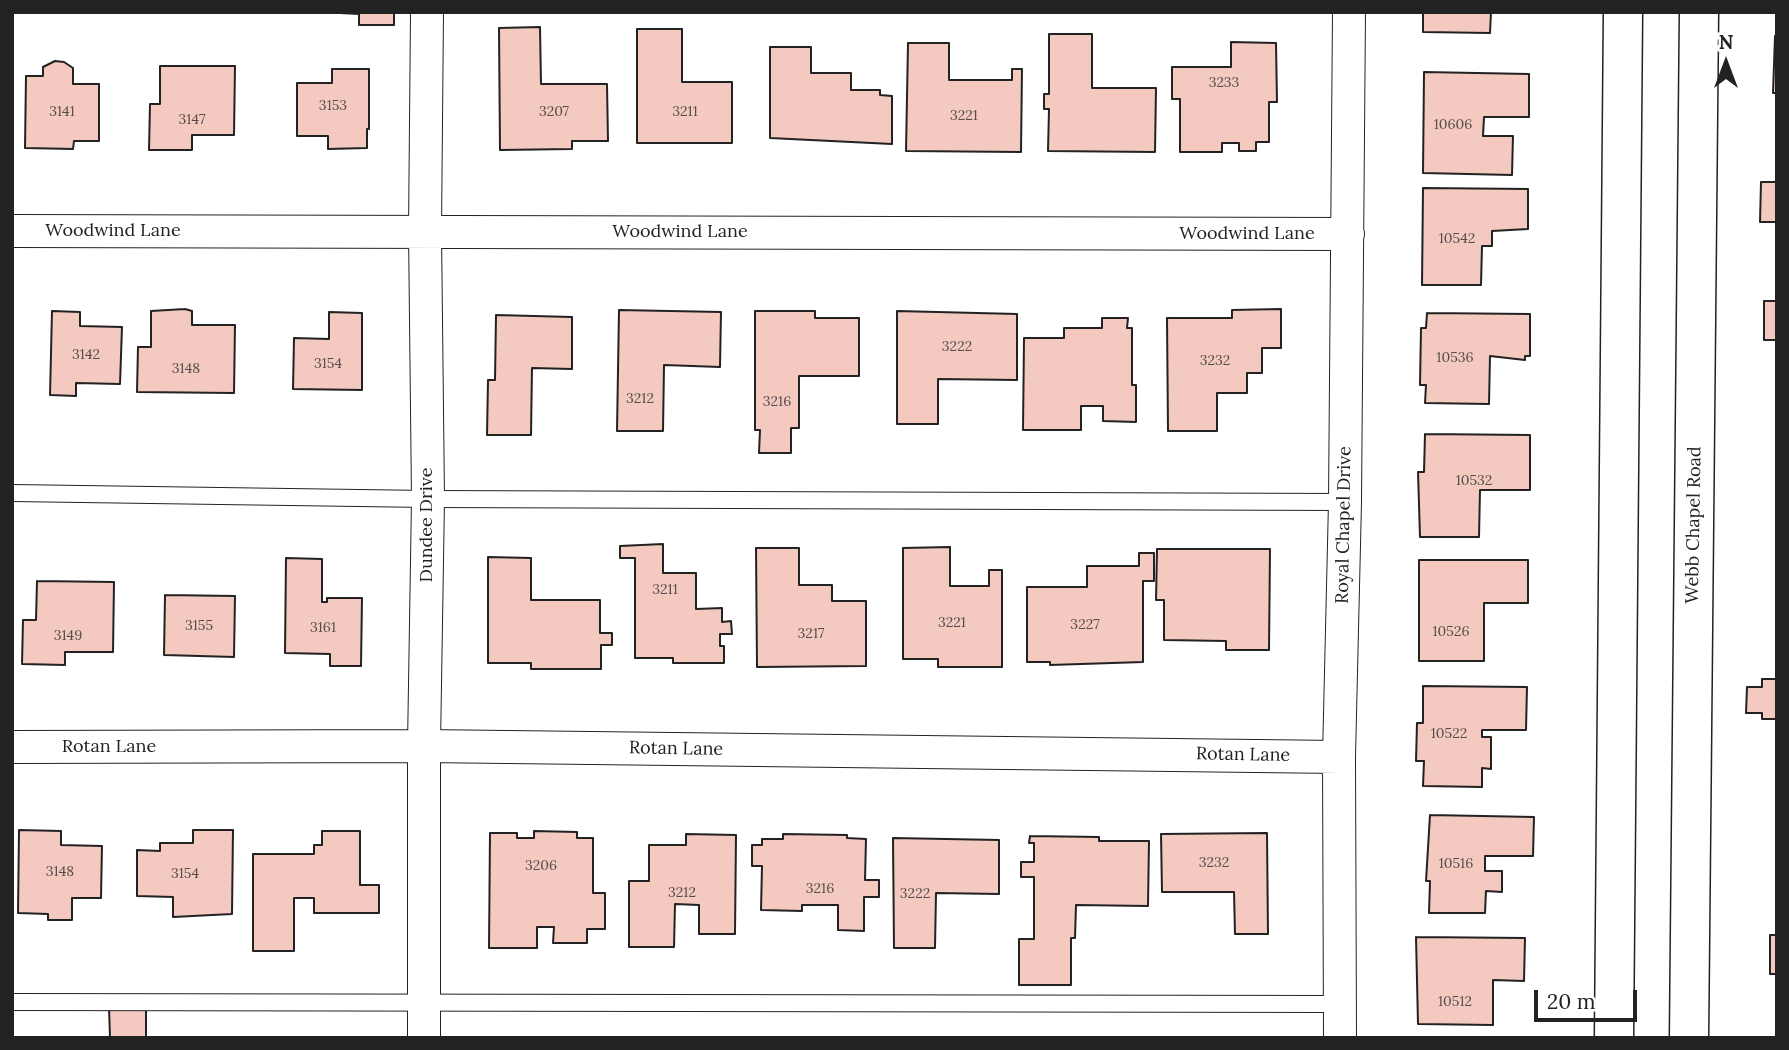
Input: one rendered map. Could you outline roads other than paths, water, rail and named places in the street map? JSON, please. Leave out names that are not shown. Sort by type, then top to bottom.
[{"type":"main road","points":[[1614,1038],[1623,12]]},
{"type":"main road","name":"Webb Chapel Road","points":[[1689,1038],[1699,12]]},
{"type":"street","name":"Dundee Drive","points":[[424,1038],[424,746],[428,499],[425,231],[427,12]]},
{"type":"street","name":"Royal Chapel Drive","points":[[1340,1038],[1339,757],[1345,502],[1349,12]]},
{"type":"street","name":"Woodwind Lane","points":[[12,231],[1348,234]]},
{"type":"street","name":"Rotan Lane","points":[[12,747],[424,746],[1339,757]]},
{"type":"lane","points":[[12,493],[428,499],[1345,502]]},
{"type":"lane","points":[[12,1002],[1340,1003]]}]
